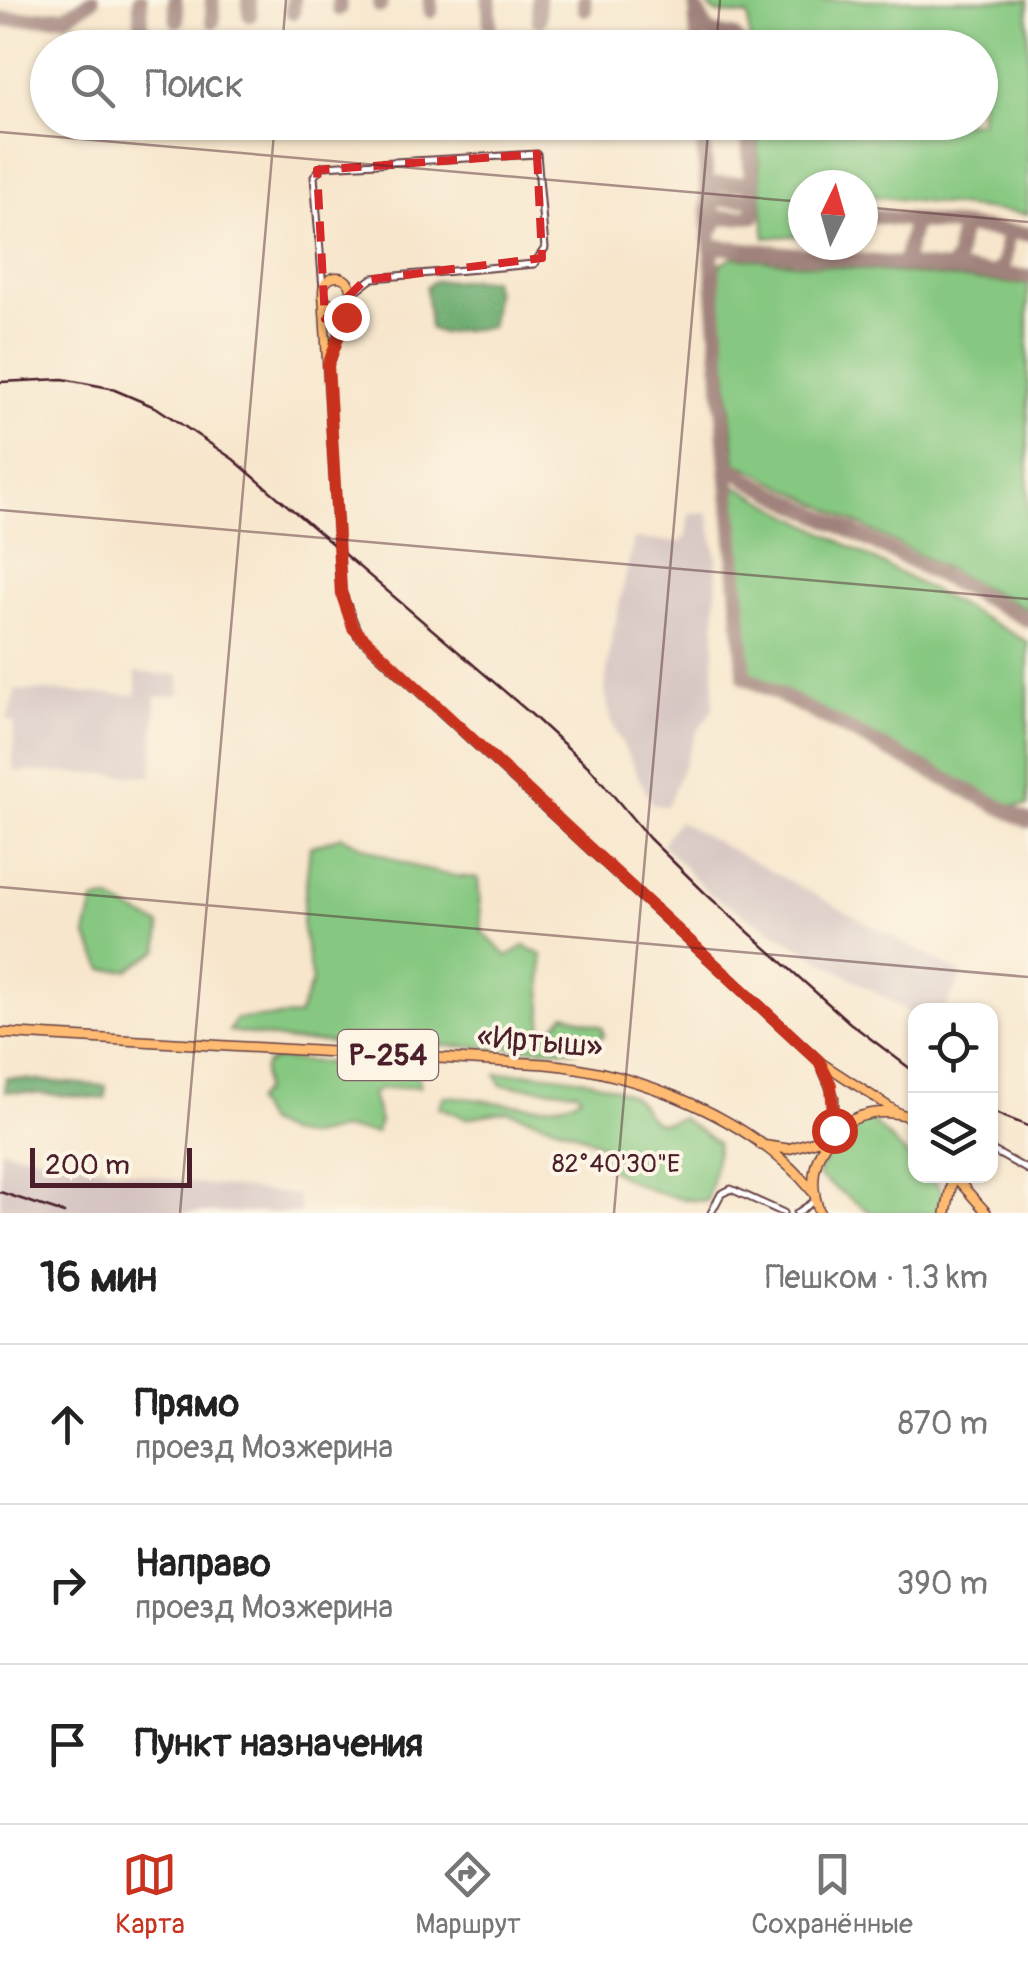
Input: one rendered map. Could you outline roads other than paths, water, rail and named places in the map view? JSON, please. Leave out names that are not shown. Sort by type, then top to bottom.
[{"type":"highway","name":"«Иртыш»","points":[[0,1033],[582,1067],[669,1092],[758,1144],[814,1196]]},
{"type":"highway","points":[[758,1144],[788,1150],[831,1134],[864,1114],[899,1113],[908,1117]]},
{"type":"highway","points":[[820,1213],[814,1196],[815,1163],[831,1134]]},
{"type":"highway","points":[[946,1213],[952,1183]]},
{"type":"main road","points":[[328,365],[350,294],[347,282],[340,277],[330,278],[323,291],[341,592],[358,635],[819,1061],[899,1113]]},
{"type":"main road","points":[[323,291],[336,305],[350,294]]},
{"type":"main road","points":[[819,1061],[831,1085],[831,1134]]},
{"type":"main road","points":[[959,1183],[986,1213]]},
{"type":"street","points":[[323,291],[314,176],[322,166],[531,152],[539,159],[542,258],[534,264],[374,278],[350,294]]},
{"type":"street","points":[[998,1153],[1028,1170]]},
{"type":"street","points":[[711,1213],[721,1194],[730,1189],[784,1213]]},
{"type":"street","points":[[797,1213],[814,1196]]},
{"type":"railway","points":[[0,382],[63,379],[110,388],[157,408],[233,459],[531,714],[591,769],[649,838],[706,894],[850,1023],[908,1067]]},
{"type":"railway","points":[[998,1114],[1028,1126]]},
{"type":"railway","points":[[0,1192],[64,1213]]}]
